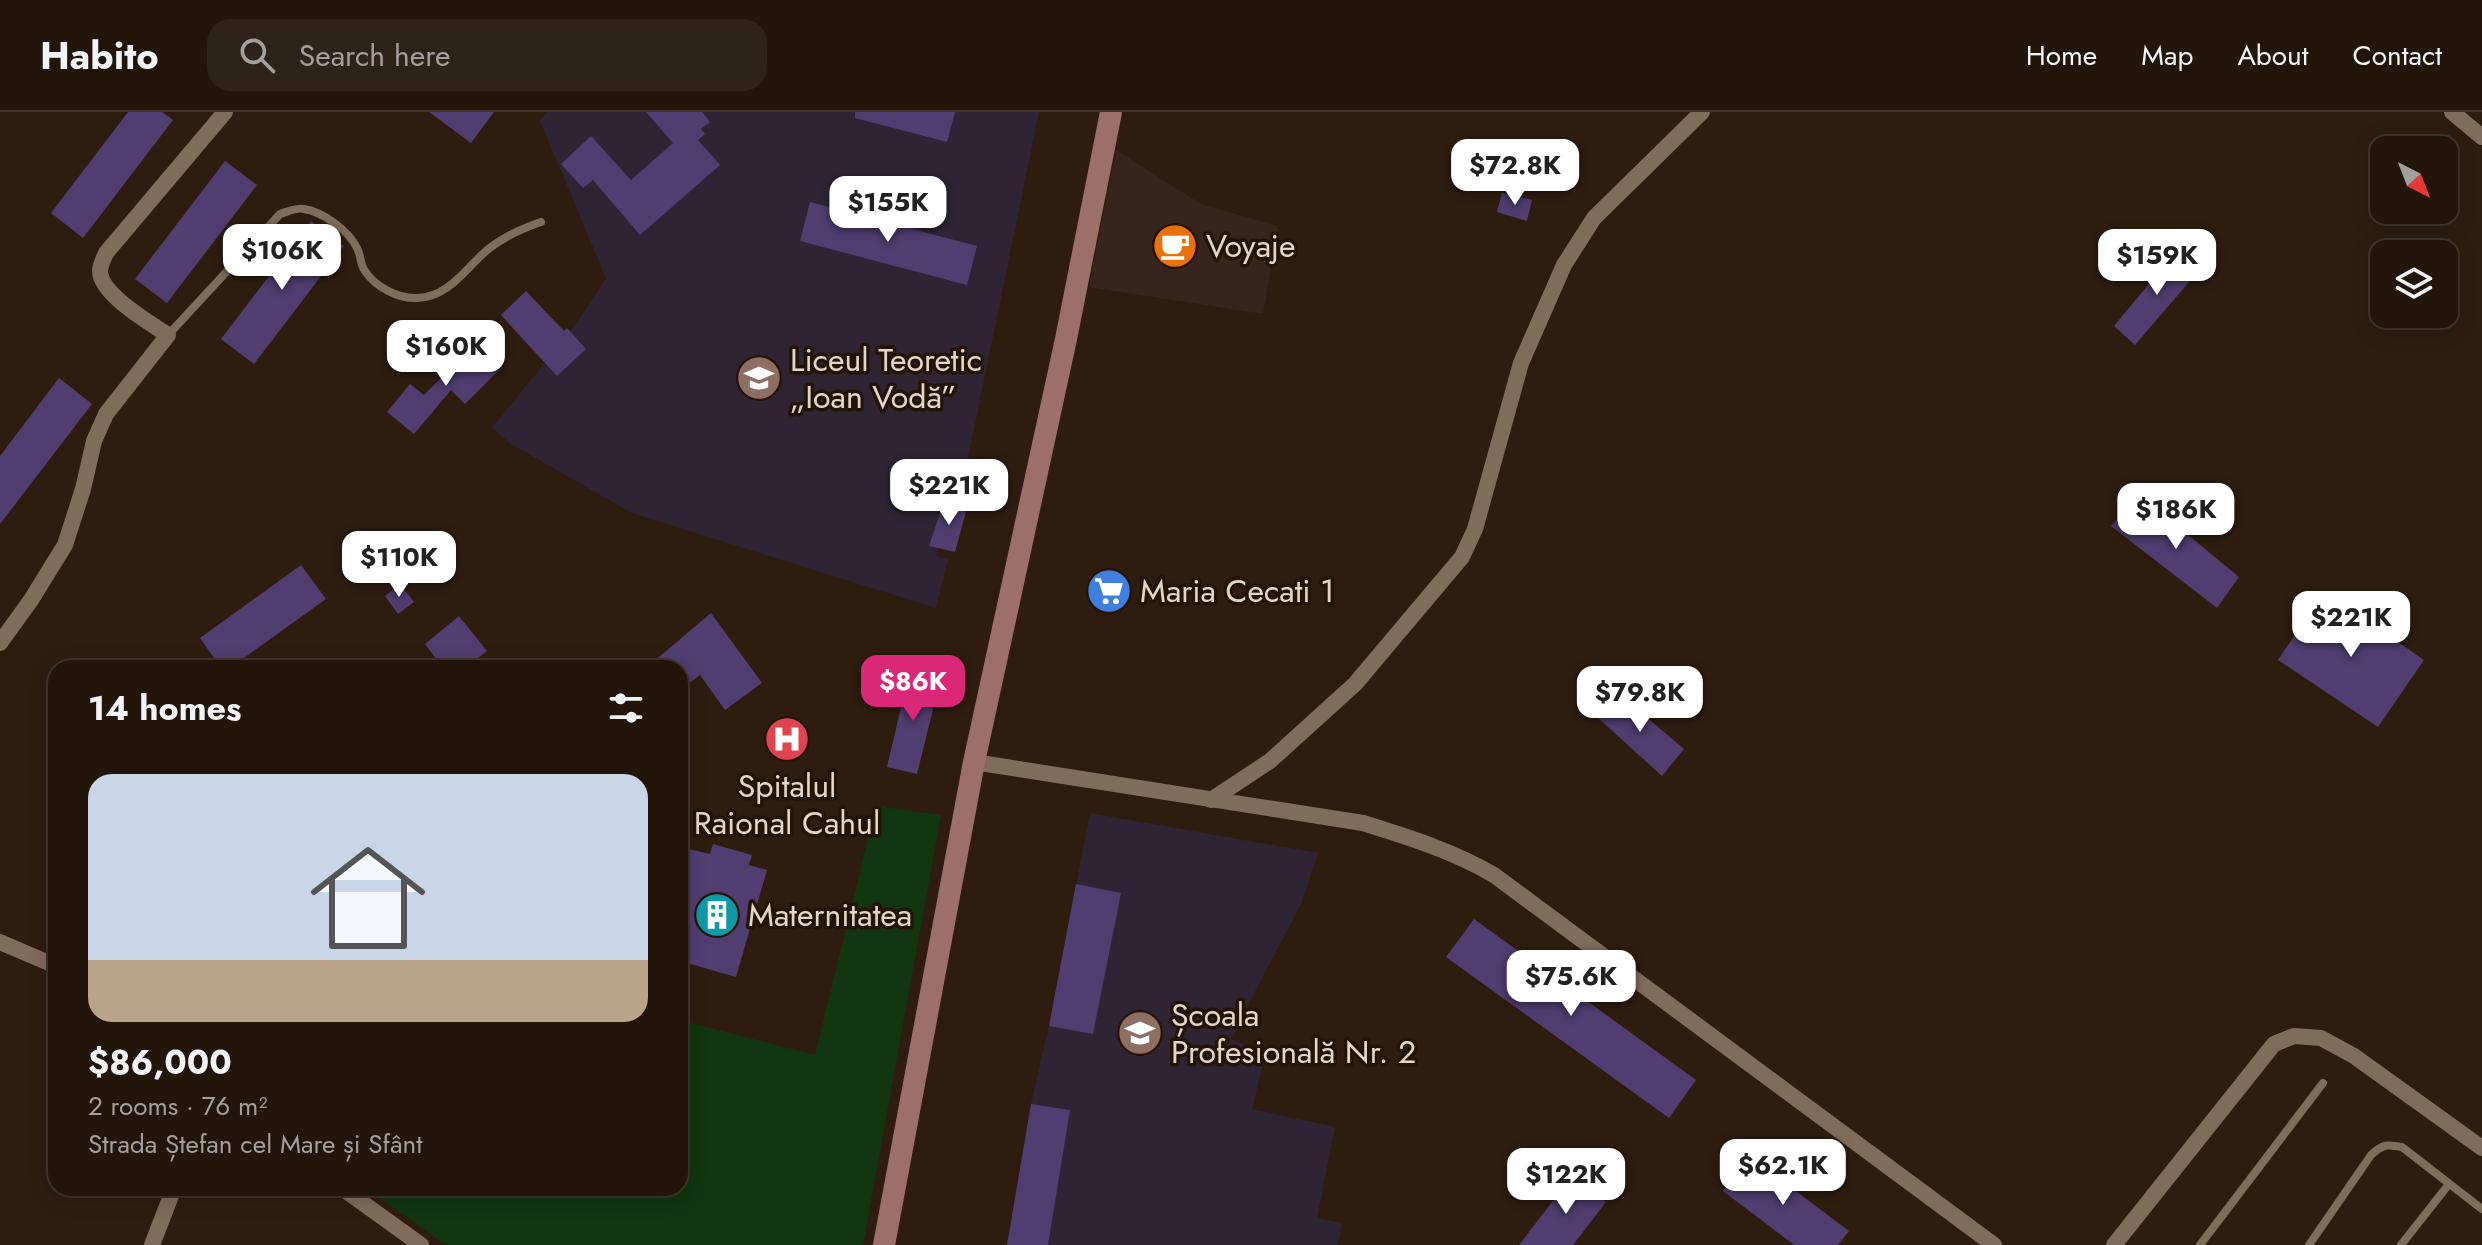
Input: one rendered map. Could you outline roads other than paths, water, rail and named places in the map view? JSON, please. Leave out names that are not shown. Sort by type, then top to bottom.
[{"type":"main road","points":[[884,1245],[974,762],[1044,443],[1111,112]]},
{"type":"street","points":[[0,643],[65,545],[94,441],[106,414],[168,335],[120,301],[104,284],[100,270],[106,253],[225,112]]},
{"type":"street","points":[[1211,800],[1270,761],[1355,684],[1462,557],[1475,529],[1521,363],[1564,265],[1594,218],[1702,112]]},
{"type":"street","points":[[2452,112],[2482,137]]},
{"type":"street","points":[[974,762],[1363,823],[1468,860],[1494,875],[1994,1245]]},
{"type":"street","points":[[0,942],[48,963]]},
{"type":"street","points":[[2114,1245],[2274,1044],[2294,1036],[2321,1038],[2354,1056],[2482,1148]]},
{"type":"street","points":[[152,1245],[171,1196]]},
{"type":"street","points":[[353,1196],[421,1245]]},
{"type":"lane","points":[[168,335],[280,214],[302,208],[322,216],[344,230],[358,248],[364,271],[390,294],[416,298],[435,295],[452,285],[490,247],[541,222]]},
{"type":"lane","points":[[2200,1245],[2323,1083]]},
{"type":"lane","points":[[2309,1245],[2371,1155],[2383,1145],[2391,1143],[2402,1147],[2482,1209]]},
{"type":"lane","points":[[2401,1245],[2449,1184]]},
{"type":"place","name":"Voyaje","points":[[1175,246]]},
{"type":"place","name":"Liceul Teoretic „Ioan Vodă”","points":[[759,378]]},
{"type":"place","name":"Maria Cecati 1","points":[[1109,591]]},
{"type":"place","name":"Spitalul Raional Cahul","points":[[787,739]]},
{"type":"place","name":"Maternitatea","points":[[717,915]]},
{"type":"place","name":"Școala Profesională Nr. 2","points":[[1140,1033]]}]
